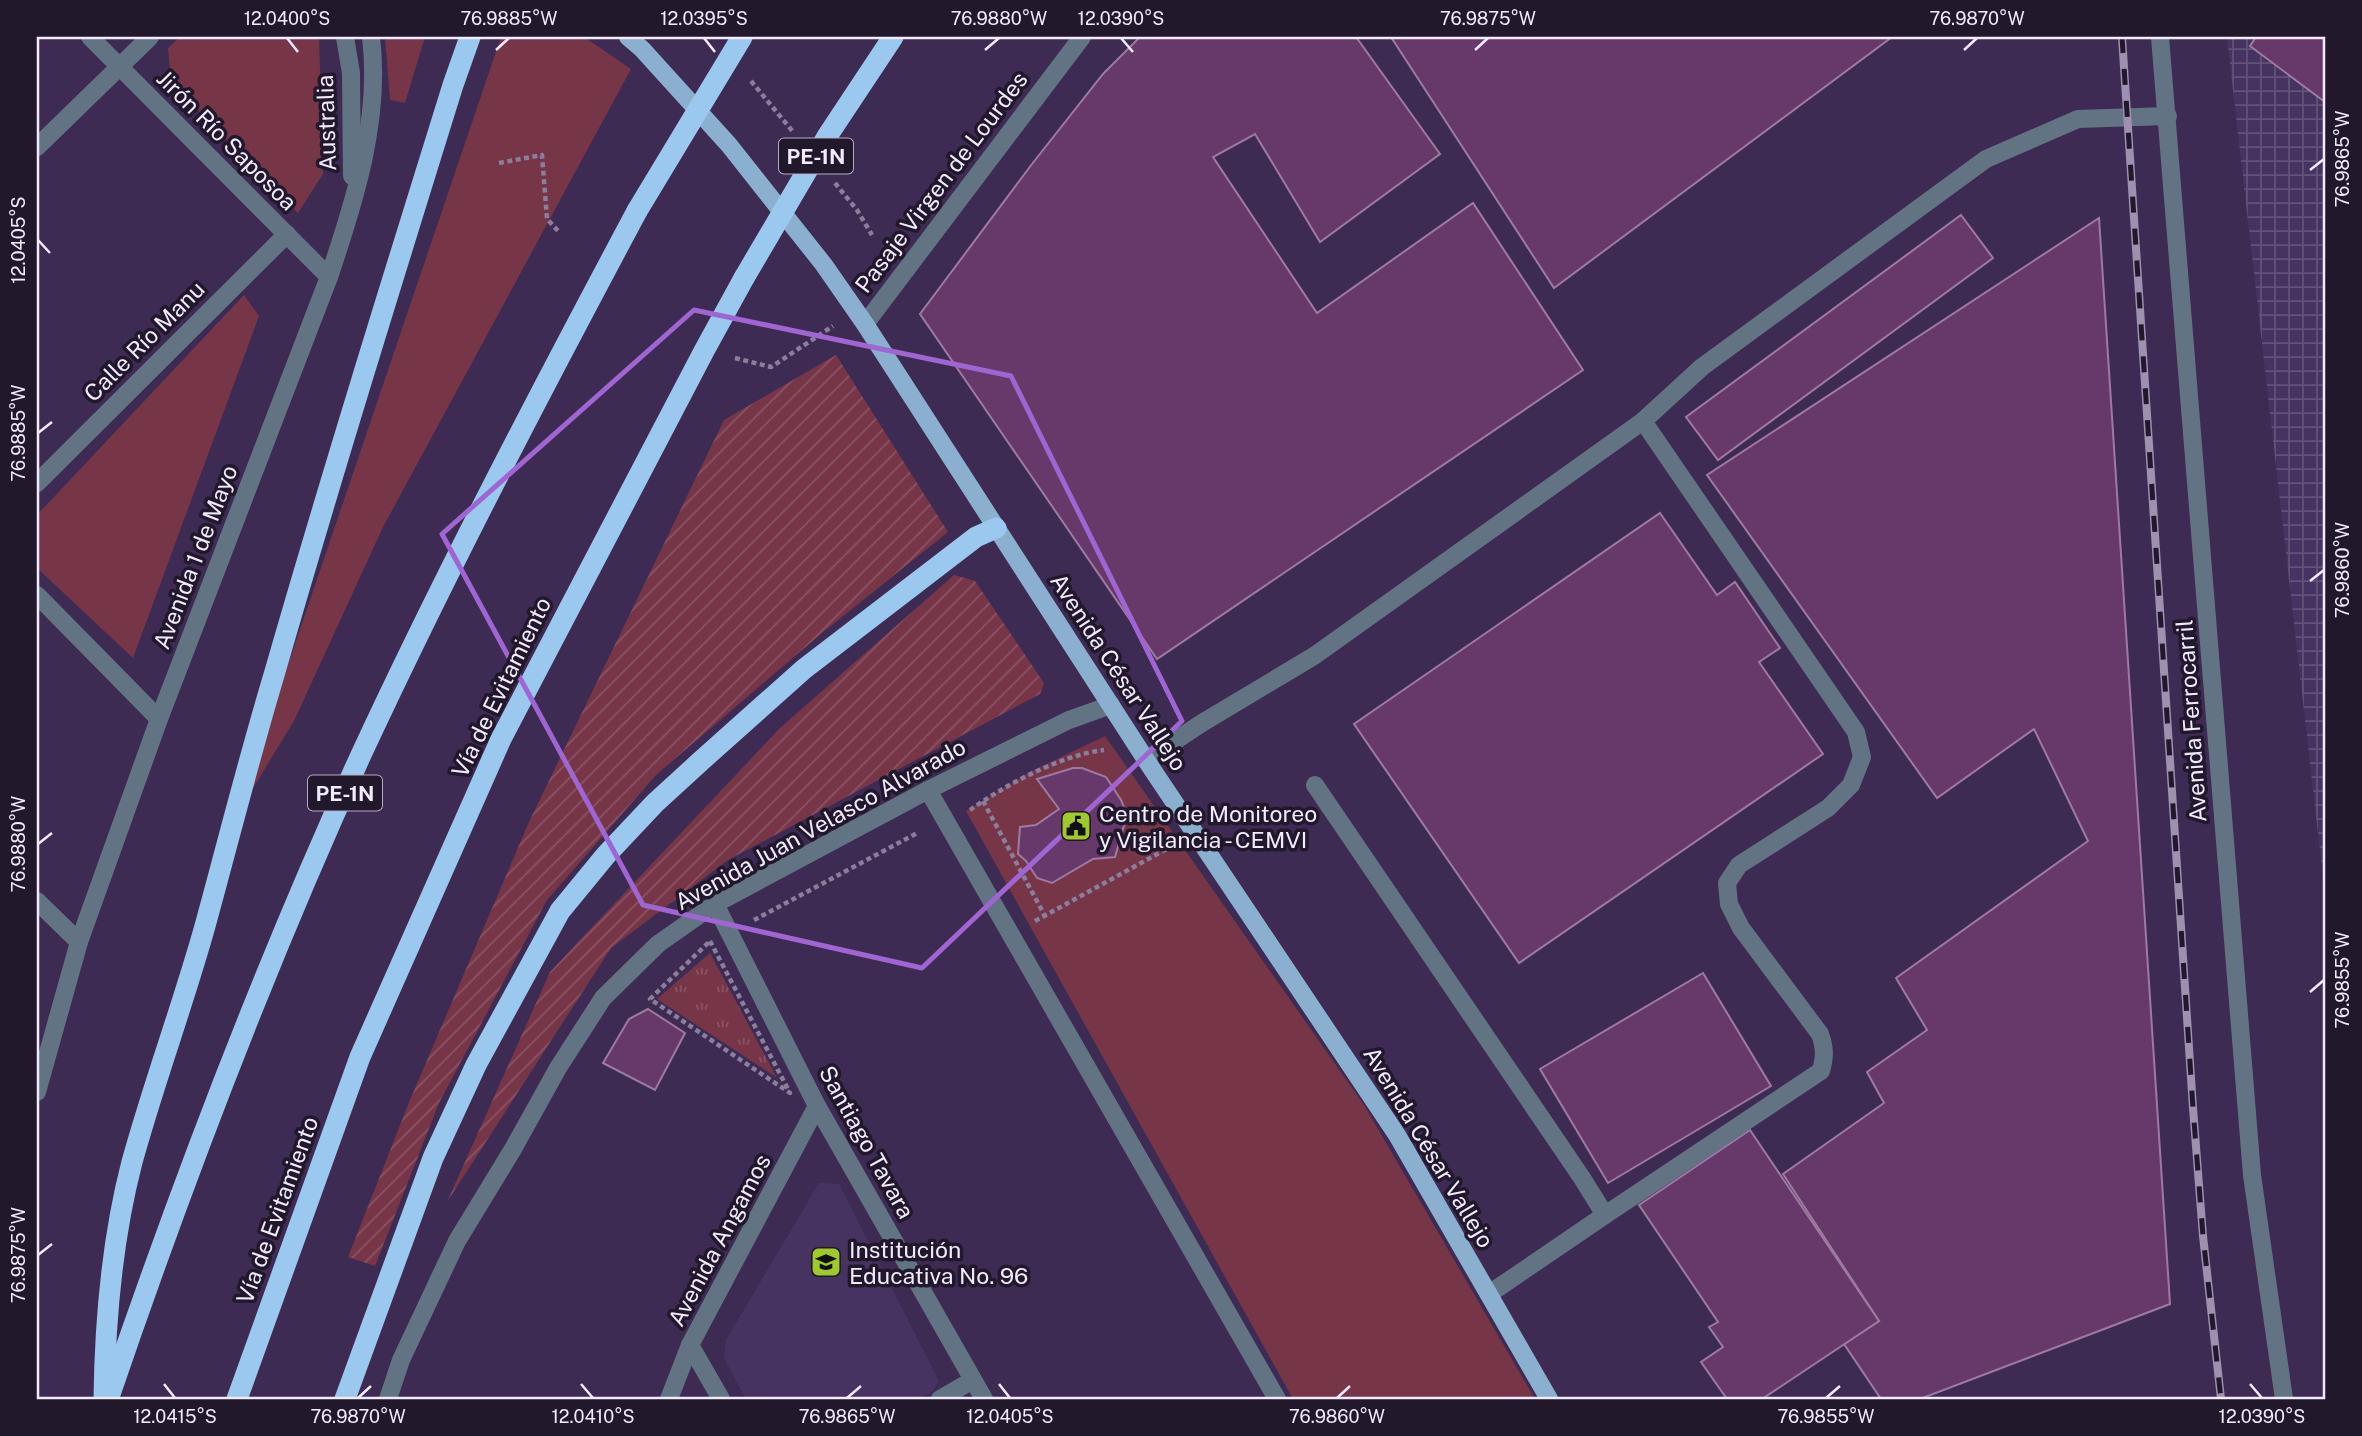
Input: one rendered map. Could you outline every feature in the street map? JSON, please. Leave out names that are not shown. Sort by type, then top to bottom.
[{"type":"highway","points":[[106,1399],[105,1349],[110,1286],[119,1223],[132,1164],[190,984],[273,678],[343,439],[470,37]]},
{"type":"highway","name":"PE-1N","points":[[106,1399],[201,1140],[306,880],[361,757],[524,423],[637,211],[742,37]]},
{"type":"highway","name":"Vía de Evitamiento","points":[[237,1399],[360,1057],[501,739],[744,278],[828,135],[893,37]]},
{"type":"highway","points":[[345,1399],[433,1158],[476,1065],[560,911],[606,855],[655,803],[794,678],[950,556],[976,537],[996,528]]},
{"type":"main road","name":"Avenida César Vallejo","points":[[628,37],[729,145],[824,265],[865,324],[1146,760],[1397,1135],[1549,1399]]},
{"type":"street","name":"Jirón Río Saposoa","points":[[90,37],[329,277]]},
{"type":"street","points":[[37,147],[150,37]]},
{"type":"street","name":"Australia","points":[[345,37],[351,73],[353,208]]},
{"type":"street","name":"Avenida 1 de Mayo","points":[[37,1092],[79,942],[159,719],[353,208],[371,120],[374,62],[370,37]]},
{"type":"street","name":"Pasaje Virgen de Lourdes","points":[[865,324],[1082,37]]},
{"type":"street","name":"Avenida Ferrocarril","points":[[2160,37],[2252,1175],[2284,1399]]},
{"type":"street","points":[[1146,760],[1314,656],[1643,421],[1702,367],[1986,159],[2078,119],[2168,116]]},
{"type":"street","name":"Calle Río Manu","points":[[37,483],[287,234]]},
{"type":"street","points":[[1489,1294],[1821,1071],[1825,1059],[1820,1034],[1741,928],[1729,904],[1727,883],[1739,865],[1828,808],[1851,785],[1862,757],[1856,732],[1643,421]]},
{"type":"street","points":[[37,595],[159,719]]},
{"type":"street","name":"Avenida Juan Velasco Alvarado","points":[[388,1399],[401,1360],[457,1241],[558,1068],[603,998],[658,944],[715,904],[928,790],[1069,720],[1111,705]]},
{"type":"street","points":[[1315,785],[1605,1215]]},
{"type":"street","points":[[928,790],[1278,1399]]},
{"type":"street","points":[[37,901],[79,942]]},
{"type":"street","name":"Santiago Tavara","points":[[715,904],[817,1106],[984,1399]]},
{"type":"street","name":"Avenida Angamos","points":[[669,1399],[690,1345],[817,1106]]},
{"type":"street","points":[[690,1345],[721,1399]]},
{"type":"street","points":[[940,1399],[973,1380]]},
{"type":"path","points":[[499,163],[542,155],[547,219],[559,232]]},
{"type":"path","points":[[704,351],[771,367],[837,323]]},
{"type":"path","points":[[969,811],[1041,771],[1090,752],[1110,749]]},
{"type":"path","points":[[983,801],[1045,916]]},
{"type":"path","points":[[753,920],[925,829]]},
{"type":"path","points":[[1025,927],[1175,845]]},
{"type":"path","points":[[710,941],[650,999],[790,1093]]},
{"type":"highlighted area","points":[[694,310],[1011,376],[1182,721],[922,968],[643,905],[442,534]]},
{"type":"shaded area","points":[[2227,37],[2325,37],[2325,894]]},
{"type":"shaded area","name":"Institución Educativa No. 96","points":[[819,1183],[839,1184],[939,1381],[933,1391],[919,1399],[746,1399],[724,1358],[726,1340]]},
{"type":"green space","points":[[180,37],[319,37],[323,174],[298,213],[171,82],[168,48]]},
{"type":"green space","points":[[385,37],[425,37],[405,103],[390,100]]},
{"type":"green space","points":[[501,37],[584,37],[631,69],[383,527],[294,721],[250,793],[251,774]]},
{"type":"green space","points":[[244,295],[259,316],[133,658],[37,568],[37,515]]},
{"type":"green space","points":[[836,355],[948,532],[822,633],[656,775],[547,900],[439,1103],[375,1266],[348,1257],[410,1100],[529,822],[724,420]]},
{"type":"green space","points":[[954,575],[975,581],[1044,683],[1040,694],[728,860],[611,948],[447,1202],[550,972],[780,728]]},
{"type":"green space","points":[[1105,736],[1364,1105],[1535,1399],[1293,1399],[966,811],[1030,772]]},
{"type":"green space","points":[[710,953],[776,1076],[776,1077],[657,999]]},
{"type":"building","points":[[1140,37],[1356,37],[1440,154],[1320,242],[1255,134],[1213,157],[1317,313],[1473,203],[1583,370],[1157,659],[920,314],[1103,74]]},
{"type":"building","points":[[1391,37],[1892,37],[1554,288]]},
{"type":"building","points":[[2256,37],[2325,37],[2325,102],[2250,46]]},
{"type":"building","points":[[1961,215],[1993,258],[1718,460],[1686,417]]},
{"type":"building","points":[[2099,218],[2170,1304],[1920,1399],[1881,1399],[1844,1344],[1879,1321],[1783,1174],[1884,1103],[1867,1072],[1927,1030],[1896,978],[2088,841],[2034,729],[1937,798],[1707,475]]},
{"type":"building","points":[[1660,513],[1717,595],[1735,582],[1780,648],[1759,662],[1823,754],[1519,963],[1354,724]]},
{"type":"building","name":"Centro de Monitoreo y Vigilancia - CEMVI","points":[[1073,768],[1082,768],[1106,777],[1127,815],[1115,857],[1093,859],[1052,883],[1037,878],[1018,854],[1020,827],[1036,825],[1059,809],[1037,779]]},
{"type":"building","points":[[1703,973],[1771,1086],[1608,1183],[1540,1069]]},
{"type":"building","points":[[648,1009],[685,1033],[655,1090],[603,1063],[629,1019]]},
{"type":"building","points":[[1750,1130],[1879,1321],[1762,1399],[1727,1399],[1701,1362],[1723,1347],[1709,1327],[1718,1322],[1639,1205]]},
{"type":"railway","points":[[2122,37],[2193,1108],[2203,1236],[2221,1399]]},
{"type":"place","name":"Centro de Monitoreo y Vigilancia - CEMVI","points":[[1076,826]]},
{"type":"place","name":"Institución Educativa No. 96","points":[[826,1262]]}]
